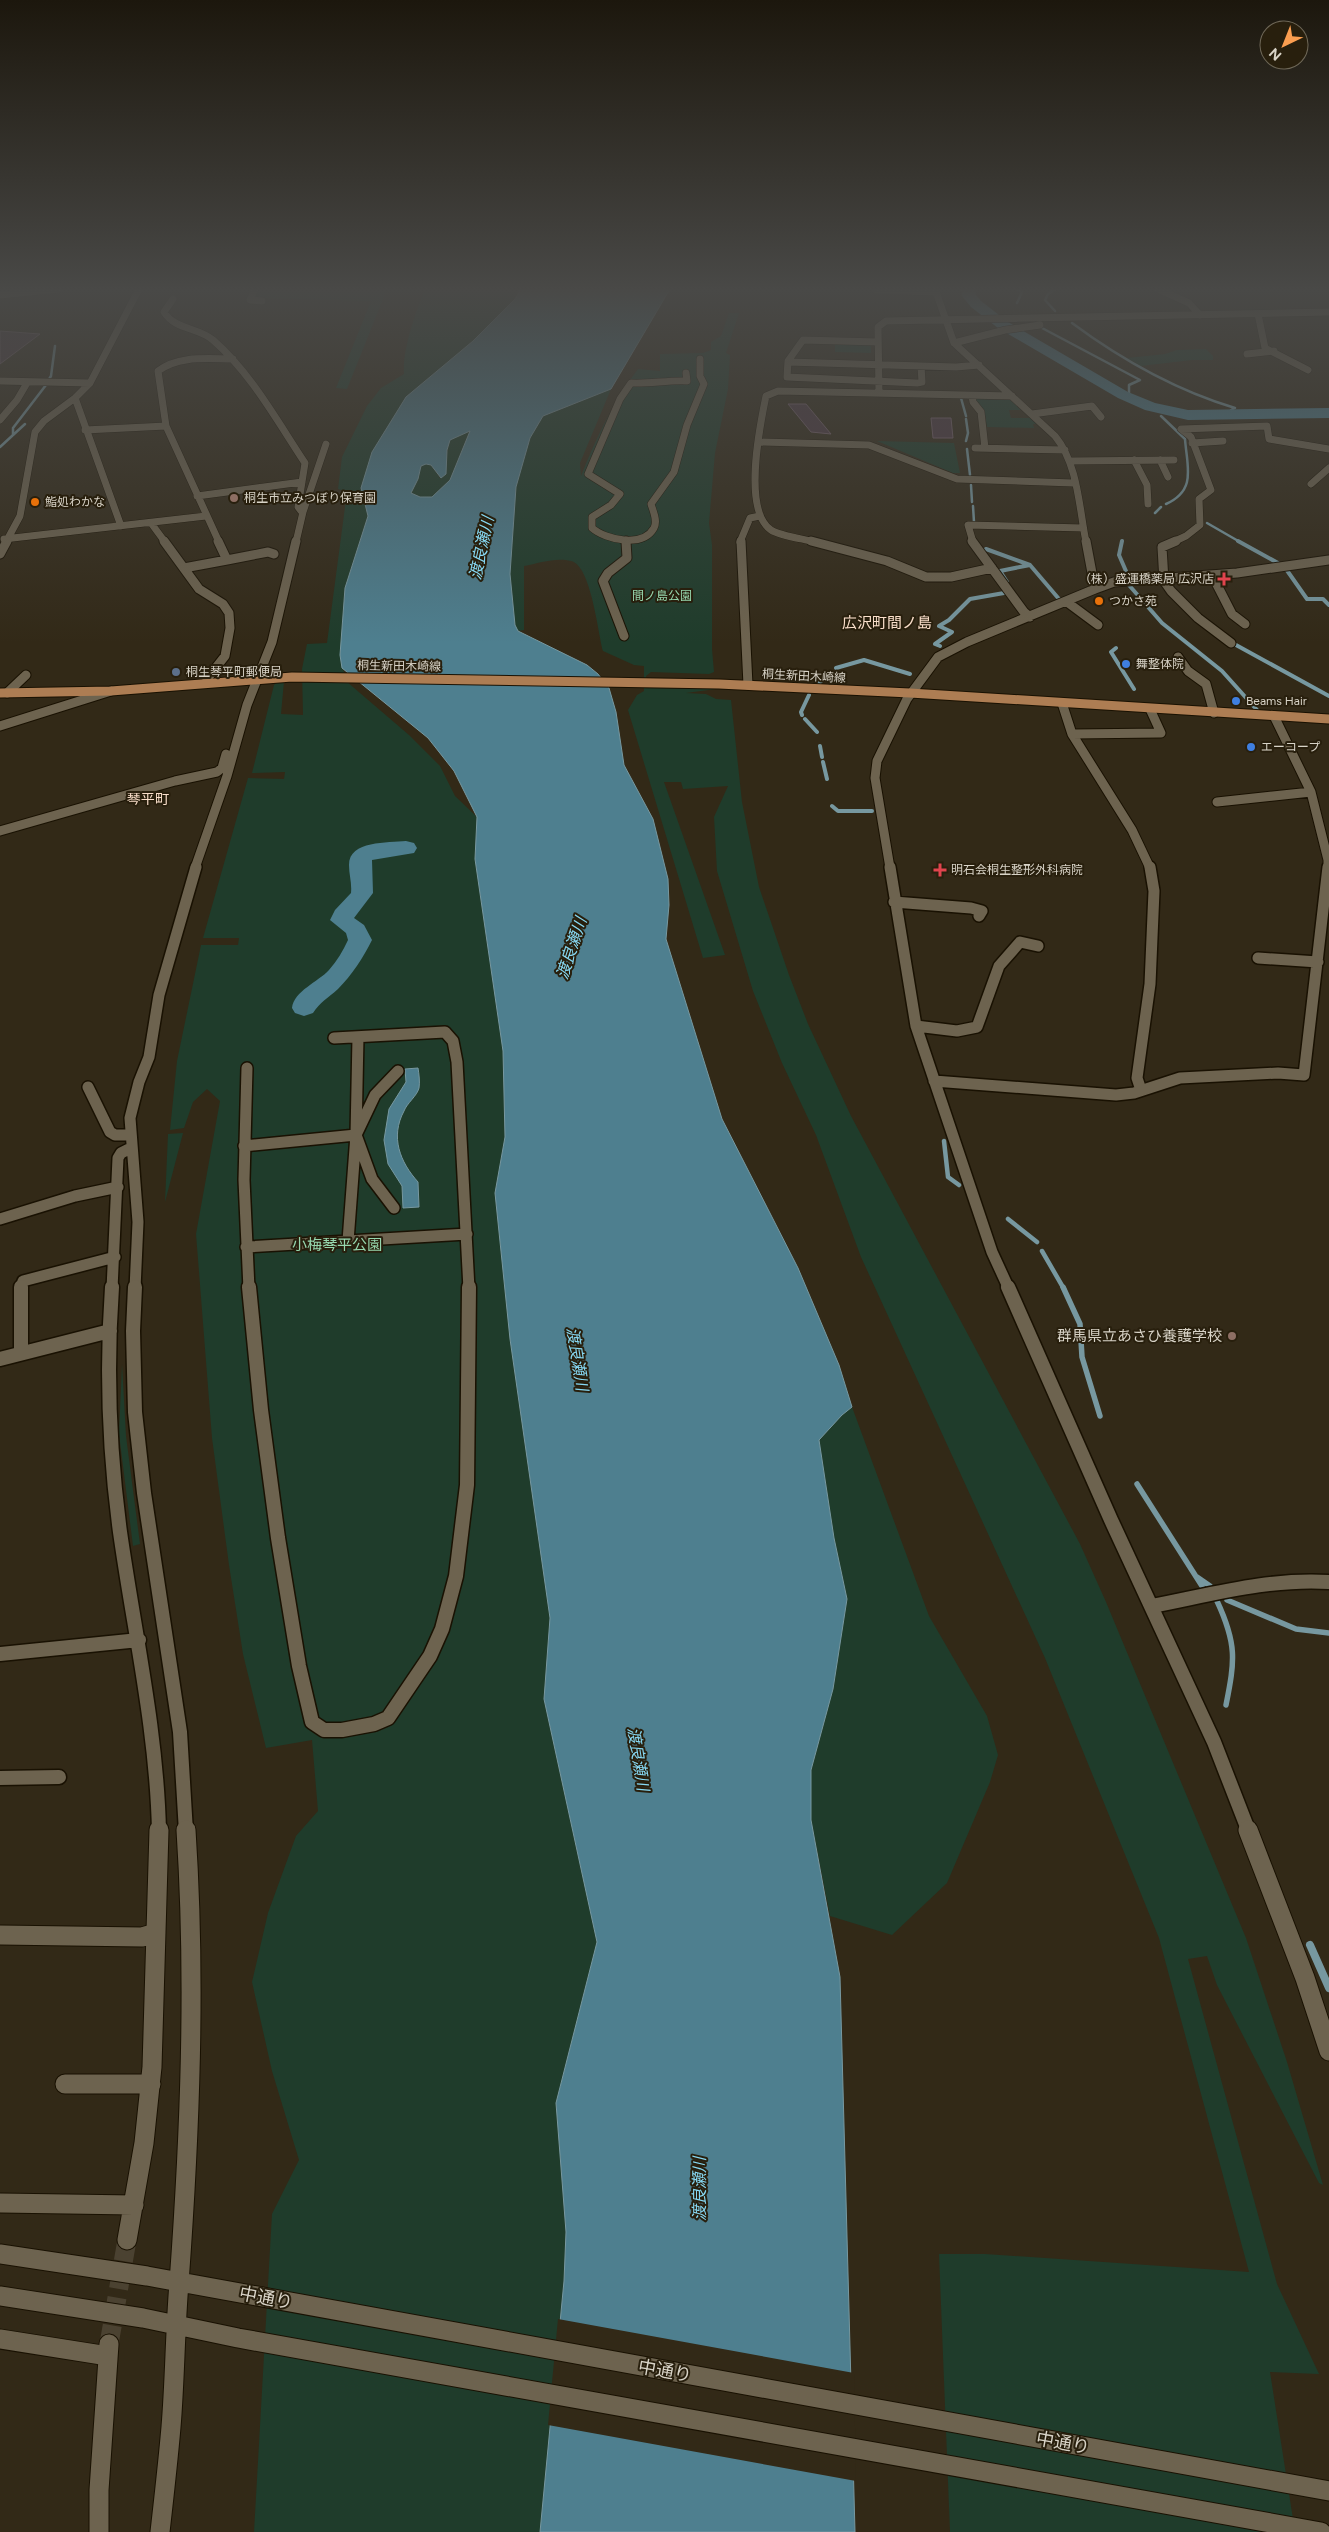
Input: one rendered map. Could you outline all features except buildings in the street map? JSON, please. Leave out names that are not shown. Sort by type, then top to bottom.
[{"type":"main road","name":"桐生新田木崎線","points":[[3,693],[111,690],[275,678],[647,683],[748,685],[910,693],[1329,719]]},
{"type":"street","points":[[0,420],[11,407]]},
{"type":"street","points":[[0,554],[20,516],[35,432],[44,420],[62,407]]},
{"type":"street","points":[[78,407],[121,526]]},
{"type":"street","points":[[163,407],[166,426],[227,560]]},
{"type":"street","points":[[269,407],[305,462],[306,466],[298,507],[303,512]]},
{"type":"street","points":[[616,407],[588,474],[620,494],[612,505],[592,517],[592,528],[605,537],[626,540],[644,535],[655,525],[651,504],[674,472],[687,425],[694,407]]},
{"type":"street","points":[[765,407],[758,442],[756,498],[760,516],[770,530],[870,556],[926,577],[951,577],[992,568]]},
{"type":"street","points":[[977,407],[981,412],[985,448]]},
{"type":"street","points":[[1024,407],[1055,436],[1070,461],[1095,589]]},
{"type":"street","points":[[1032,414],[1083,407]]},
{"type":"street","points":[[1093,407],[1101,417]]},
{"type":"street","points":[[85,430],[166,426]]},
{"type":"street","points":[[1231,643],[1189,610],[1170,591],[1164,578],[1162,547],[1186,536],[1200,525],[1199,499],[1210,492],[1210,485],[1191,437],[1182,429],[1267,426],[1269,439],[1329,449]]},
{"type":"street","points":[[1192,443],[1223,441]]},
{"type":"street","points":[[758,442],[869,445],[957,479],[1073,483]]},
{"type":"street","points":[[160,2532],[172,2409],[179,2282],[184,2236],[191,2041],[191,1908],[180,1732],[144,1493],[135,1412],[133,1331],[138,1239],[130,1135],[131,1109],[138,1082],[149,1058],[159,995],[200,852],[236,747],[247,705],[259,679],[272,642],[303,512],[326,444]]},
{"type":"street","points":[[974,448],[1065,450]]},
{"type":"street","points":[[1134,460],[1147,485],[1148,504]]},
{"type":"street","points":[[1160,460],[1168,477]]},
{"type":"street","points":[[1070,461],[1174,460]]},
{"type":"street","points":[[1311,484],[1329,468]]},
{"type":"street","points":[[197,496],[302,482]]},
{"type":"street","points":[[0,540],[206,516]]},
{"type":"street","points":[[748,685],[740,542],[750,518],[760,516]]},
{"type":"street","points":[[151,523],[199,589],[223,604],[229,613],[230,628],[225,656],[208,678],[207,683]]},
{"type":"street","points":[[1030,617],[1024,612],[972,540],[969,524],[1082,528]]},
{"type":"street","points":[[624,636],[603,581],[608,573],[628,558],[626,540]]},
{"type":"street","points":[[184,568],[268,552],[274,554]]},
{"type":"street","points":[[1329,560],[1212,575],[1114,582],[945,652],[929,667],[910,693],[881,753],[875,778],[916,1026],[992,1252],[1052,1382],[1111,1520],[1217,1751],[1305,1978],[1329,2051]]},
{"type":"street","points":[[1212,575],[1232,614],[1245,624]]},
{"type":"street","points":[[1068,602],[1098,625]]},
{"type":"street","points":[[1178,657],[1188,671],[1206,684],[1214,712]]},
{"type":"street","points":[[3,693],[26,675]]},
{"type":"street","points":[[0,726],[32,718],[111,690]]},
{"type":"street","points":[[1062,703],[1072,734],[1145,852],[1153,876],[1150,984],[1137,1078],[1141,1090]]},
{"type":"street","points":[[1072,734],[1160,734],[1150,708]]},
{"type":"street","points":[[934,1081],[1101,1094],[1126,1094],[1180,1078],[1278,1073],[1304,1075],[1328,882],[1328,860],[1311,792],[1274,716]]},
{"type":"street","points":[[0,831],[166,784],[217,772],[222,768],[227,752],[236,747]]},
{"type":"street","points":[[1216,802],[1311,792]]},
{"type":"street","points":[[894,902],[971,908],[982,911],[979,916]]},
{"type":"street","points":[[916,1026],[929,1026],[967,1032],[973,1030],[977,1027],[999,966],[1020,942],[1038,946]]},
{"type":"street","points":[[1258,958],[1318,962]]},
{"type":"street","points":[[247,1068],[244,1146],[246,1247],[262,1426],[276,1538],[307,1708],[313,1724],[325,1731],[378,1725],[388,1718],[430,1656],[442,1629],[456,1576],[467,1485],[470,1309],[459,1082],[455,1048],[450,1035],[445,1032],[334,1038]]},
{"type":"street","points":[[348,1241],[356,1135],[358,1037]]},
{"type":"street","points":[[394,1208],[372,1179],[356,1135],[375,1095],[398,1071]]},
{"type":"street","points":[[88,1087],[110,1132],[115,1135],[130,1135]]},
{"type":"street","points":[[244,1146],[356,1135]]},
{"type":"street","points":[[126,2240],[134,2205],[151,2084],[158,1812],[139,1640],[120,1537],[110,1434],[110,1331],[115,1257],[118,1158],[121,1153],[131,1148]]},
{"type":"street","points":[[0,1219],[90,1192],[118,1187]]},
{"type":"street","points":[[246,1247],[467,1234]]},
{"type":"street","points":[[21,1353],[21,1293],[23,1280],[115,1257]]},
{"type":"street","points":[[0,1360],[110,1331]]},
{"type":"street","points":[[1152,1606],[1266,1584],[1298,1580],[1329,1582]]},
{"type":"street","points":[[0,1654],[123,1644],[139,1640]]},
{"type":"street","points":[[0,1778],[59,1777]]},
{"type":"street","points":[[0,1935],[142,1937],[156,1933]]},
{"type":"street","points":[[65,2084],[151,2084]]},
{"type":"street","points":[[0,2203],[116,2203],[134,2205]]},
{"type":"street","name":"中通り","points":[[0,2254],[179,2282],[1329,2491]]},
{"type":"street","points":[[0,2296],[177,2325],[238,2338],[1321,2532]]},
{"type":"street","points":[[0,2339],[109,2350],[99,2490],[99,2532]]},
{"type":"green space","name":"小梅琴平公園","points":[[366,407],[401,407],[361,488],[368,516],[345,588],[340,655],[346,681],[409,735],[440,766],[455,796],[477,817],[475,859],[503,1051],[505,1137],[495,1193],[510,1339],[550,1618],[544,1699],[597,1942],[556,2103],[566,2232],[564,2281],[540,2532],[254,2532],[272,2214],[299,2160],[272,2071],[252,1982],[268,1913],[296,1836],[318,1811],[312,1740],[266,1748],[243,1654],[229,1565],[212,1438],[196,1234],[220,1101],[207,1089],[193,1102],[184,1128],[170,1130],[177,1061],[201,945],[238,945],[239,938],[203,938],[248,778],[284,779],[285,772],[252,773],[274,685],[277,682],[284,681],[281,714],[303,715],[302,669],[307,644],[327,643],[347,492],[338,489],[342,457]]},
{"type":"green space","name":"間ノ島公園","points":[[565,407],[603,407],[580,463],[581,476],[614,407],[724,407],[715,453],[709,523],[712,545],[712,649],[714,672],[709,674],[651,672],[646,676],[646,688],[716,689],[686,693],[706,694],[716,699],[731,700],[742,802],[759,887],[808,1024],[851,1116],[1080,1544],[1246,1938],[1287,2062],[1323,2185],[1319,2183],[1217,1985],[1207,1956],[1188,1959],[1277,2284],[1319,2374],[1270,2372],[1295,2532],[950,2532],[939,2254],[985,2254],[1249,2272],[1159,1938],[1045,1658],[861,1257],[816,1135],[782,1063],[753,991],[717,871],[714,817],[728,786],[683,789],[681,782],[664,782],[725,955],[703,958],[628,710],[637,695],[644,691],[644,666],[634,665],[603,651],[589,586],[578,565],[571,561],[553,560],[524,566],[524,630],[518,631],[515,625],[510,574],[516,487],[530,438],[543,416]]},
{"type":"green space","points":[[981,407],[1018,407],[1021,410],[1009,410],[1011,418],[1030,418],[1037,424],[1033,424],[1034,428],[987,427],[984,411]]},
{"type":"green space","points":[[470,430],[450,480],[432,497],[420,497],[411,493],[418,479],[421,466],[426,463],[431,465],[440,478],[450,440]]},
{"type":"green space","points":[[877,441],[954,443],[960,473],[953,473]]},
{"type":"green space","points":[[183,1133],[165,1202],[168,1134]]},
{"type":"green space","points":[[122,1364],[126,1436],[140,1544],[133,1546],[119,1434]]},
{"type":"green space","points":[[852,1407],[929,1616],[987,1716],[998,1755],[990,1782],[947,1883],[892,1935],[830,1916],[811,1820],[811,1770],[833,1689],[847,1599],[834,1538],[819,1440]]},
{"type":"water","name":"渡良瀬川","points":[[400,407],[565,407],[543,416],[530,438],[516,487],[510,574],[515,625],[518,631],[587,665],[598,674],[609,688],[616,712],[624,765],[653,819],[668,879],[669,905],[666,939],[722,1119],[798,1268],[839,1365],[852,1407],[819,1440],[834,1538],[847,1599],[833,1689],[811,1770],[811,1820],[840,1977],[855,2532],[540,2532],[564,2281],[566,2232],[556,2103],[597,1942],[544,1699],[550,1618],[510,1339],[495,1193],[505,1137],[503,1051],[475,859],[477,817],[454,771],[428,738],[342,668],[340,655],[345,588],[368,516],[361,488],[372,452]],"holes":[[[470,431],[450,480],[432,497],[420,497],[411,493],[418,479],[421,466],[431,465],[441,478],[446,474],[447,450],[450,440]]]},
{"type":"water","points":[[418,1068],[419,1088],[405,1108],[398,1130],[398,1140],[402,1158],[418,1182],[419,1207],[403,1208],[402,1186],[388,1164],[384,1140],[389,1109],[406,1082],[405,1069]]},
{"type":"pier","points":[[558,2319],[854,2373],[856,2481],[548,2425]]},
{"type":"waterway","points":[[13,435],[13,428],[29,407]]},
{"type":"waterway","points":[[964,407],[966,416]]},
{"type":"waterway","points":[[1151,407],[1188,415],[1329,413]]},
{"type":"waterway","points":[[1231,410],[1235,408],[1232,407]]},
{"type":"waterway","points":[[1161,416],[1185,439],[1188,468],[1188,477],[1182,492],[1166,504]]},
{"type":"waterway","points":[[966,419],[968,433],[966,441]]},
{"type":"waterway","points":[[0,447],[25,424]]},
{"type":"waterway","points":[[967,449],[970,475]]},
{"type":"waterway","points":[[971,485],[972,502]]},
{"type":"waterway","points":[[973,506],[974,522]]},
{"type":"waterway","points":[[1155,513],[1161,507]]},
{"type":"waterway","points":[[1207,523],[1240,542]]},
{"type":"waterway","points":[[1122,541],[1119,555],[1129,578]]},
{"type":"waterway","points":[[1238,541],[1278,563]]},
{"type":"waterway","points":[[986,549],[1030,565]]},
{"type":"waterway","points":[[1007,582],[1000,571],[1030,565]]},
{"type":"waterway","points":[[1030,565],[1059,599]]},
{"type":"waterway","points":[[1286,569],[1307,599],[1323,599],[1329,605]]},
{"type":"waterway","points":[[1128,584],[1162,623],[1222,671],[1257,710]]},
{"type":"waterway","points":[[940,646],[935,644],[952,632],[939,626],[949,620],[970,599],[1004,593]]},
{"type":"waterway","points":[[1236,645],[1329,696]]},
{"type":"waterway","points":[[1116,648],[1111,652],[1134,689]]},
{"type":"waterway","points":[[836,668],[864,660],[910,674]]},
{"type":"waterway","points":[[819,683],[829,673]]},
{"type":"waterway","points":[[802,715],[801,712],[809,695]]},
{"type":"waterway","points":[[805,719],[817,732]]},
{"type":"waterway","points":[[820,746],[822,757]]},
{"type":"waterway","points":[[823,762],[827,779]]},
{"type":"waterway","points":[[832,806],[838,811],[872,811]]},
{"type":"waterway","points":[[304,1008],[305,1001],[322,990],[345,967],[360,940],[356,930],[342,920],[343,915],[362,893],[363,884],[360,865],[362,856],[372,851],[406,848]]},
{"type":"waterway","points":[[944,1141],[948,1177],[959,1185]]},
{"type":"waterway","points":[[1008,1219],[1037,1242]]},
{"type":"waterway","points":[[1042,1251],[1064,1288]]},
{"type":"waterway","points":[[1064,1288],[1080,1324],[1082,1357],[1100,1416]]},
{"type":"waterway","points":[[1137,1484],[1202,1586]]},
{"type":"waterway","points":[[1197,1577],[1210,1586]]},
{"type":"waterway","points":[[1227,1600],[1296,1629],[1329,1633]]},
{"type":"waterway","points":[[1217,1601],[1228,1629],[1232,1652],[1231,1676],[1226,1705]]},
{"type":"waterway","points":[[1310,1945],[1329,1988]]},
{"type":"tunnel","points":[[109,2344],[127,2240]]},
{"type":"place","name":"桐生市立みつぼり保育園","points":[[234,498]]},
{"type":"place","name":"鮨処わかな","points":[[35,502]]},
{"type":"place","name":"（株）盛運橋薬局 広沢店","points":[[1224,579]]},
{"type":"place","name":"つかさ苑","points":[[1099,601]]},
{"type":"place","name":"舞整体院","points":[[1126,664]]},
{"type":"place","name":"桐生琴平町郵便局","points":[[176,672]]},
{"type":"place","name":"Beams Hair","points":[[1236,701]]},
{"type":"place","name":"エーコープ","points":[[1251,747]]},
{"type":"place","name":"明石会桐生整形外科病院","points":[[940,870]]},
{"type":"place","name":"群馬県立あさひ養護学校","points":[[1232,1336]]},
{"type":"district","name":"広沢町間ノ島","points":[[887,623]]},
{"type":"district","name":"琴平町","points":[[148,799]]}]
